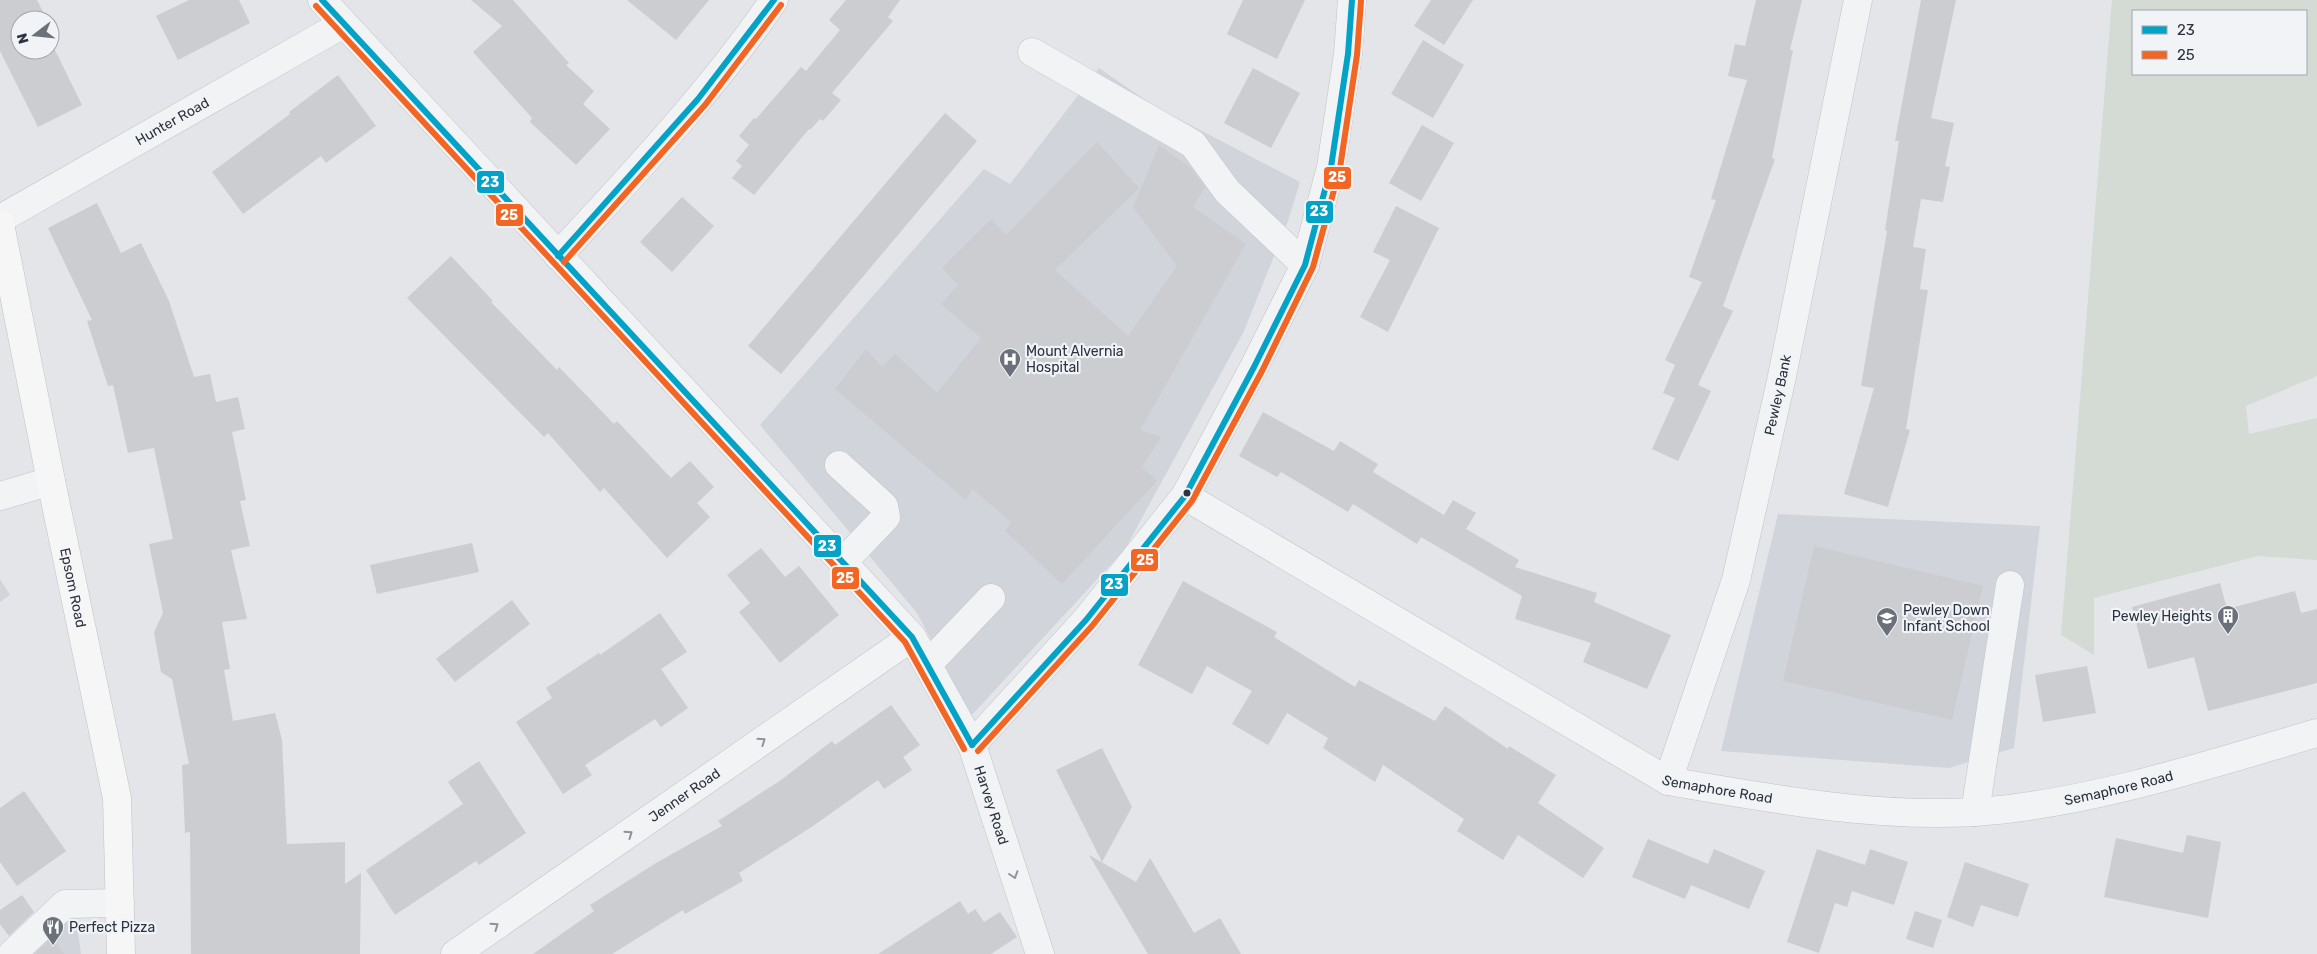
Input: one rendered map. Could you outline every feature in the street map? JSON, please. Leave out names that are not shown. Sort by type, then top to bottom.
[{"type":"main road","name":"Epsom Road","points":[[0,224],[50,481],[117,798],[121,954]]},
{"type":"street","name":"Harvey Road","points":[[322,0],[912,637],[972,746],[1036,952]]},
{"type":"street","points":[[558,256],[647,159],[756,26],[774,0]]},
{"type":"street","points":[[972,746],[1086,620],[1185,496],[1305,264],[1331,167],[1348,54],[1352,0]]},
{"type":"street","name":"Pewley Bank","points":[[1668,781],[1736,580],[1781,382],[1858,0]]},
{"type":"street","name":"Hunter Road","points":[[0,219],[343,24]]},
{"type":"street","points":[[1032,52],[1192,144],[1227,191],[1305,264]]},
{"type":"street","points":[[839,466],[884,506],[886,517],[843,562]]},
{"type":"street","points":[[0,496],[50,481]]},
{"type":"street","name":"Semaphore Road","points":[[1185,496],[1668,781],[1754,796],[1846,807],[1908,812],[1976,812],[2072,798],[2181,772],[2317,733]]},
{"type":"street","points":[[1976,812],[2010,585]]},
{"type":"street","points":[[928,664],[990,598]]},
{"type":"street","name":"Jenner Road","points":[[455,954],[912,637]]},
{"type":"street","points":[[12,954],[65,904],[120,903]]},
{"type":"shaded area","points":[[2112,0],[2317,0],[2317,376],[2246,406],[2249,434],[2317,418],[2317,560],[2258,556],[2094,598],[2094,655],[2061,635]]},
{"type":"shaded area","name":"Mount Alvernia Hospital","points":[[1099,68],[1154,106],[1300,182],[1288,221],[1244,331],[1125,549],[971,716],[917,613],[760,425],[984,169],[1010,184]]},
{"type":"shaded area","name":"Pewley Down Infant School","points":[[1778,514],[2040,526],[2014,748],[1949,768],[1721,751]]},
{"type":"shaded area","points":[[0,579],[10,595],[0,602]]},
{"type":"shaded area","points":[[75,910],[81,954],[26,954]]},
{"type":"building","points":[[0,0],[37,0],[42,10],[10,10],[10,60],[60,60],[82,105],[38,127],[0,51]]},
{"type":"building","points":[[189,0],[239,0],[250,23],[178,60],[156,16]]},
{"type":"building","points":[[471,0],[513,0],[569,63],[566,65],[594,91],[583,104],[610,129],[576,165],[530,122],[532,118],[473,52],[502,26]]},
{"type":"building","points":[[627,0],[709,0],[676,40]]},
{"type":"building","points":[[846,0],[900,0],[888,17],[893,21],[832,93],[841,100],[823,121],[820,119],[809,129],[754,195],[732,178],[742,166],[736,161],[749,145],[739,136],[801,67],[806,71],[840,30],[829,20]]},
{"type":"building","points":[[1243,0],[1305,0],[1277,59],[1227,34]]},
{"type":"building","points":[[1431,0],[1473,0],[1444,45],[1414,26]]},
{"type":"building","points":[[1756,0],[1802,0],[1790,50],[1793,50],[1772,158],[1775,159],[1723,306],[1733,311],[1698,385],[1711,391],[1678,461],[1652,449],[1675,398],[1663,393],[1675,365],[1665,360],[1702,282],[1689,277],[1716,200],[1711,199],[1747,80],[1728,76],[1735,44],[1745,46]]},
{"type":"building","points":[[1921,0],[1956,0],[1931,118],[1954,123],[1945,166],[1950,167],[1943,202],[1921,199],[1913,247],[1926,249],[1920,289],[1928,290],[1906,429],[1910,430],[1888,507],[1844,494],[1874,388],[1861,386],[1887,231],[1885,230],[1899,141],[1895,141]]},
{"type":"building","points":[[1423,40],[1464,65],[1433,118],[1391,94]]},
{"type":"building","points":[[1253,68],[1300,93],[1271,148],[1224,123]]},
{"type":"building","points":[[338,75],[376,126],[326,163],[321,156],[243,214],[212,172],[290,114],[289,112]]},
{"type":"building","points":[[945,113],[977,141],[781,374],[748,346]]},
{"type":"building","points":[[1422,125],[1454,143],[1421,201],[1389,183]]},
{"type":"building","points":[[1097,142],[1139,188],[1055,270],[1128,336],[1177,266],[1133,207],[1159,145],[1191,168],[1205,187],[1193,207],[1246,244],[1140,430],[1161,437],[1142,467],[1157,481],[1062,584],[1005,531],[1011,522],[972,489],[966,500],[835,389],[866,349],[882,367],[895,354],[937,393],[981,338],[941,304],[958,285],[942,268],[991,219],[1006,235]]},
{"type":"building","points":[[682,197],[714,226],[672,272],[640,242]]},
{"type":"building","points":[[97,203],[121,253],[141,243],[169,301],[194,377],[210,374],[216,402],[238,397],[245,429],[232,432],[246,500],[240,501],[250,546],[231,550],[247,619],[222,622],[230,669],[224,670],[233,721],[275,713],[282,740],[287,844],[345,842],[345,884],[361,873],[360,954],[191,954],[190,832],[185,833],[182,765],[189,764],[172,679],[161,672],[154,632],[163,613],[149,544],[173,539],[154,448],[128,453],[113,385],[108,386],[87,321],[92,320],[48,228]]},
{"type":"building","points":[[1396,206],[1439,228],[1388,332],[1360,317],[1390,260],[1373,252]]},
{"type":"building","points":[[451,256],[493,301],[491,302],[557,370],[559,367],[614,424],[617,421],[671,478],[690,461],[714,487],[697,503],[710,517],[667,558],[604,488],[600,492],[548,433],[544,437],[407,298]]},
{"type":"building","points":[[1263,412],[1334,451],[1340,441],[1378,464],[1373,472],[1444,515],[1453,500],[1476,513],[1466,529],[1519,560],[1515,567],[1597,593],[1594,602],[1671,635],[1647,689],[1583,662],[1591,643],[1515,619],[1522,596],[1421,537],[1417,544],[1353,504],[1348,512],[1281,472],[1277,477],[1239,456]]},
{"type":"building","points":[[472,543],[479,572],[377,594],[370,565]]},
{"type":"building","points":[[1814,546],[1983,586],[1952,720],[1783,681]]},
{"type":"building","points":[[761,548],[785,577],[799,566],[839,615],[780,663],[739,612],[750,603],[727,575]]},
{"type":"building","points":[[1183,581],[1277,632],[1274,637],[1355,687],[1359,680],[1435,721],[1445,706],[1508,749],[1509,746],[1556,775],[1538,803],[1604,848],[1583,878],[1518,835],[1503,860],[1457,831],[1464,819],[1383,765],[1375,782],[1323,748],[1328,738],[1287,713],[1268,745],[1232,724],[1252,691],[1207,666],[1192,694],[1138,665]]},
{"type":"building","name":"Pewley Heights","points":[[2220,583],[2227,609],[2295,591],[2301,613],[2317,609],[2317,683],[2208,711],[2194,657],[2148,669],[2132,607]]},
{"type":"building","points":[[512,600],[530,624],[455,682],[436,659]]},
{"type":"building","points":[[660,613],[687,652],[661,669],[688,708],[661,727],[655,719],[585,765],[592,775],[563,794],[516,722],[552,698],[546,688],[599,653],[600,655]]},
{"type":"building","points":[[2087,666],[2096,713],[2043,722],[2035,675]]},
{"type":"building","points":[[891,705],[920,745],[903,757],[912,770],[884,789],[878,780],[813,826],[739,873],[743,881],[685,914],[683,910],[612,954],[533,954],[594,911],[590,905],[656,863],[722,826],[718,821],[781,780],[832,741],[835,745]]},
{"type":"building","points":[[1102,748],[1132,807],[1102,862],[1056,770]]},
{"type":"building","points":[[479,761],[526,833],[479,865],[476,861],[395,915],[366,870],[463,804],[448,782]]},
{"type":"building","points":[[24,791],[66,851],[17,886],[0,862],[0,808]]},
{"type":"building","points":[[2187,835],[2221,842],[2208,918],[2104,897],[2116,838],[2183,853]]},
{"type":"building","points":[[1648,839],[1708,864],[1714,849],[1765,871],[1749,909],[1691,885],[1685,899],[1632,877]]},
{"type":"building","points":[[1817,849],[1865,865],[1870,849],[1908,862],[1894,905],[1852,891],[1847,907],[1835,903],[1819,953],[1787,942]]},
{"type":"building","points":[[1089,855],[1136,882],[1150,858],[1194,933],[1220,918],[1241,954],[1148,954]]},
{"type":"building","points":[[1965,862],[2029,884],[2018,917],[1981,905],[1973,927],[1947,917]]},
{"type":"building","points":[[22,895],[34,912],[9,936],[0,924],[0,910]]},
{"type":"building","points":[[960,901],[968,914],[975,909],[984,922],[1000,912],[1017,937],[991,954],[878,954]]},
{"type":"building","points":[[1915,911],[1942,920],[1933,948],[1906,939]]},
{"type":"building","points":[[52,938],[64,954],[35,954]]},
{"type":"transit line","name":"23","points":[[322,0],[912,637],[972,745]]},
{"type":"transit line","name":"23","points":[[558,256],[698,99],[774,0]]},
{"type":"transit line","name":"23","points":[[972,745],[1086,620],[1185,496],[1254,367],[1305,265],[1331,167],[1348,54],[1352,0]]},
{"type":"transit line","name":"25","points":[[978,751],[1092,626],[1192,501],[1262,371],[1313,267],[1340,168],[1357,55],[1361,1]]},
{"type":"transit line","name":"25","points":[[564,262],[705,105],[781,5]]},
{"type":"transit line","name":"25","points":[[316,6],[905,642],[964,749]]},
{"type":"place","name":"Mount Alvernia Hospital","points":[[1010,378]]},
{"type":"place","name":"Pewley Heights","points":[[2228,635]]},
{"type":"place","name":"Pewley Down Infant School","points":[[1887,637]]},
{"type":"place","name":"Perfect Pizza","points":[[53,946]]}]
